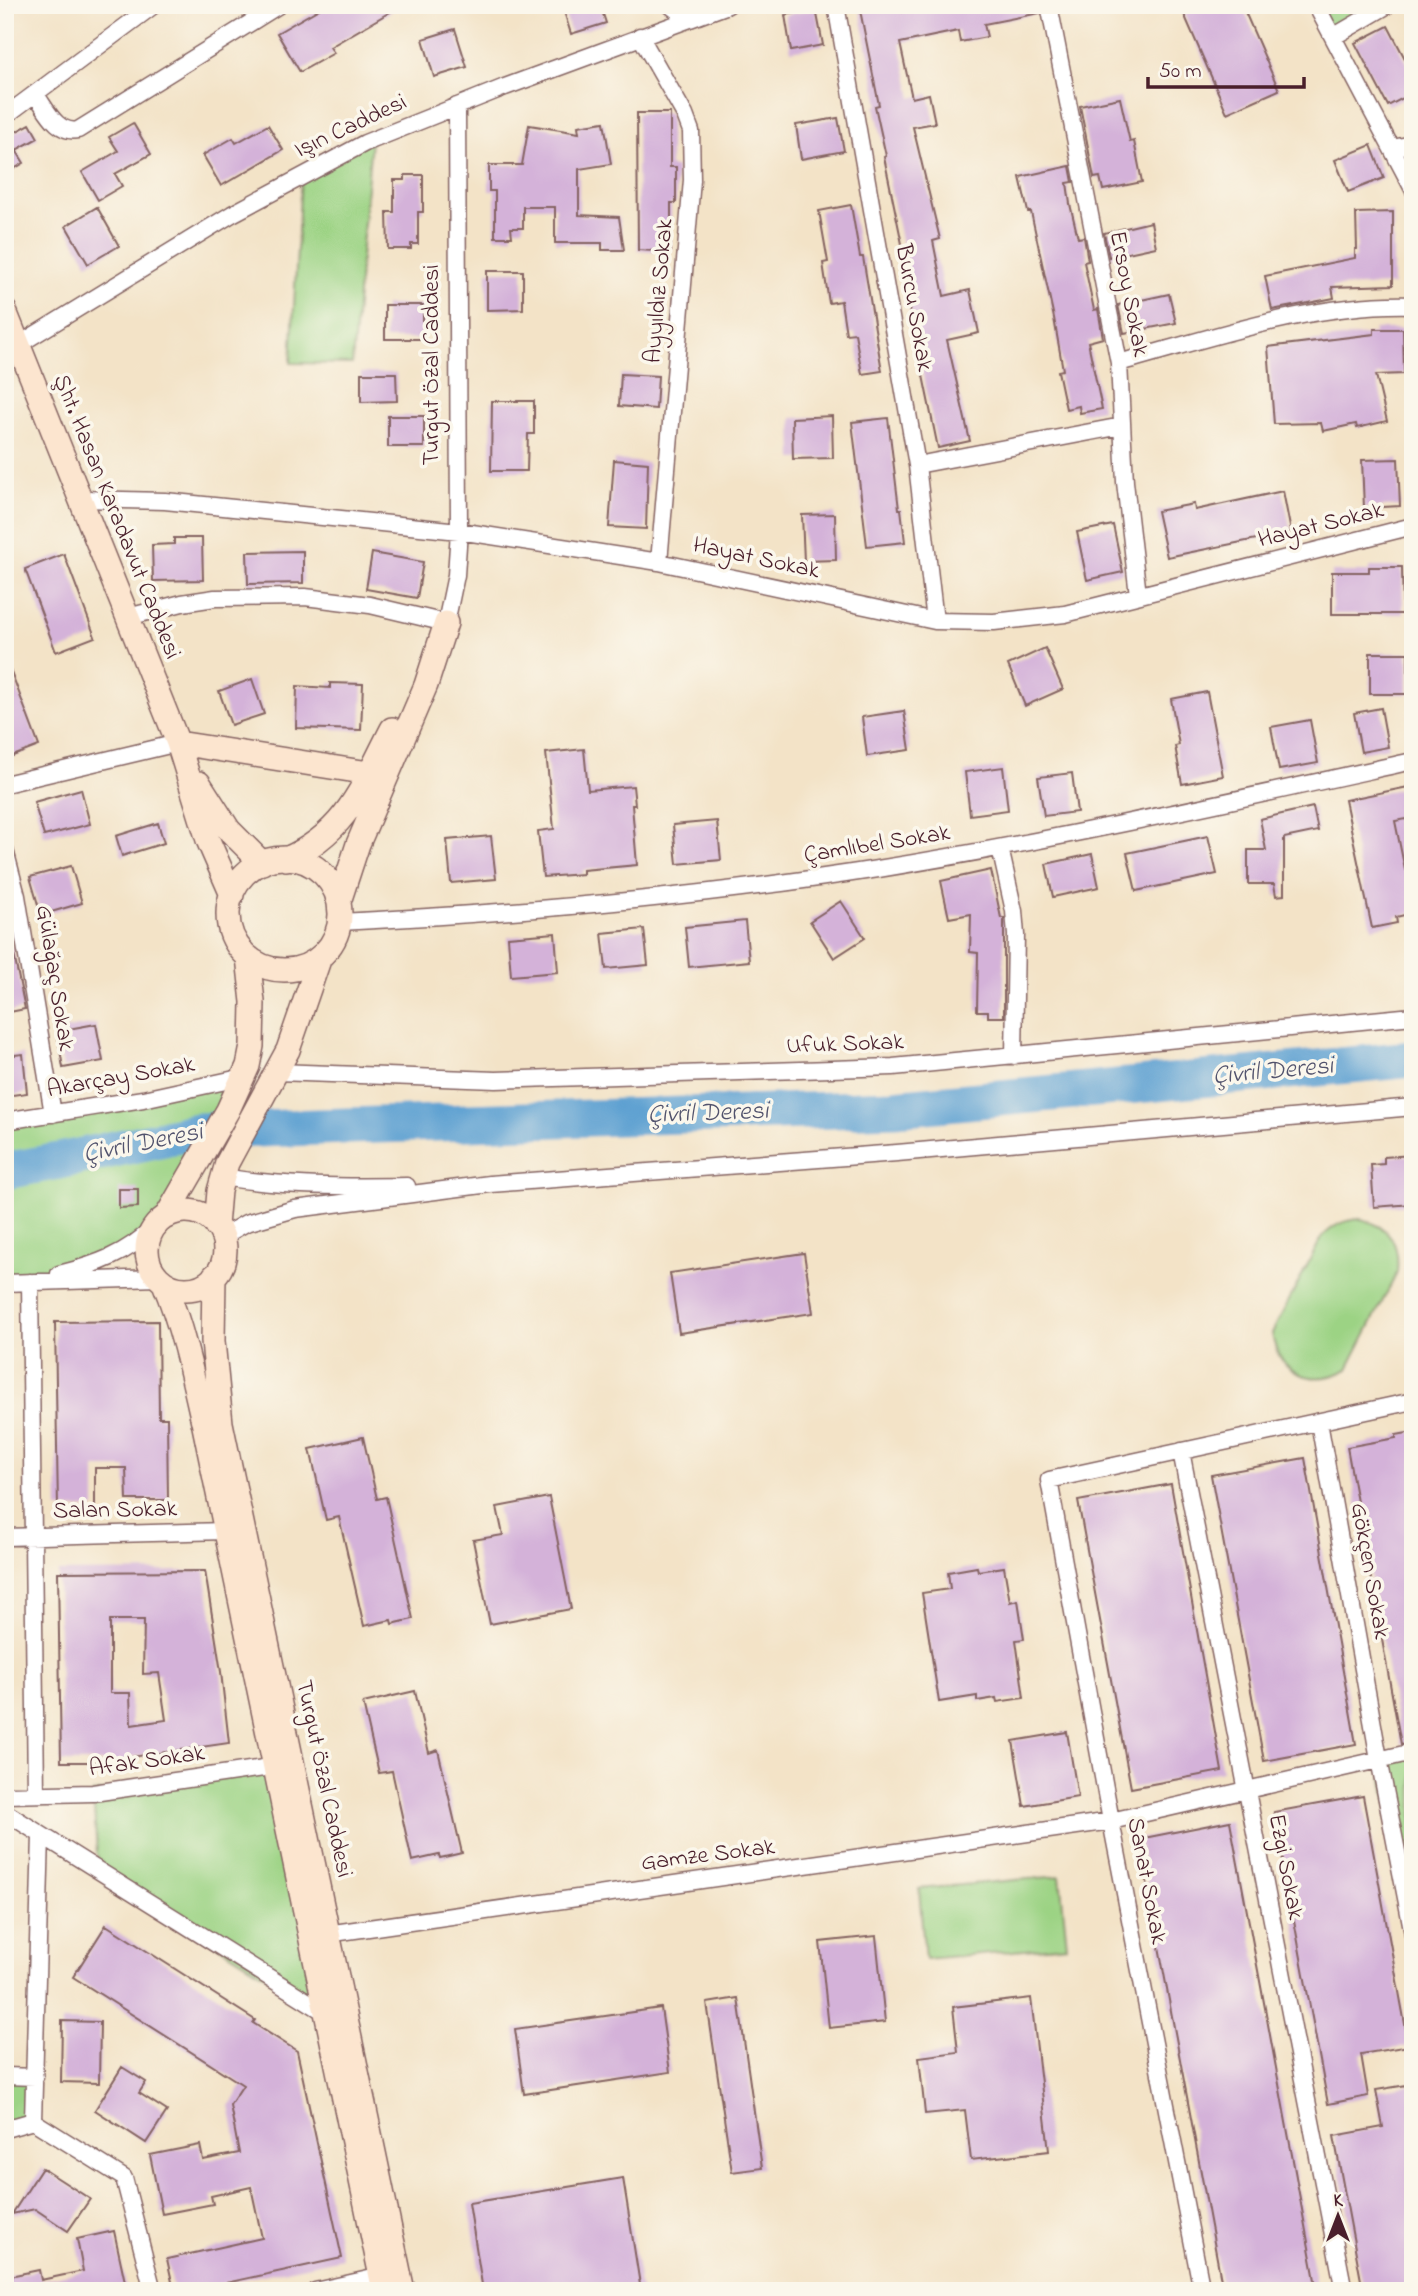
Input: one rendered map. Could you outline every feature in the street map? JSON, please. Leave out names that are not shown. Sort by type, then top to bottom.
[{"type":"street","points":[[5,116],[154,5]]},
{"type":"street","points":[[36,95],[60,127],[69,131],[78,130],[279,5]]},
{"type":"street","points":[[670,5],[688,19]]},
{"type":"street","name":"Işın Caddesi","points":[[12,348],[279,187],[365,143],[640,36],[728,5]]},
{"type":"street","name":"Burcu Sokak","points":[[836,5],[918,465],[936,621]]},
{"type":"street","name":"Ersoy Sokak","points":[[1049,5],[1119,363],[1125,482],[1138,595]]},
{"type":"street","points":[[1316,5],[1413,189]]},
{"type":"street","points":[[1334,37],[1388,5]]},
{"type":"street","name":"Ayyıldız Sokak","points":[[640,36],[685,115],[693,143],[659,562]]},
{"type":"street","name":"Turgut Özal Caddesi","points":[[339,912],[358,844],[426,685],[446,623],[456,575],[459,531],[457,106]]},
{"type":"street","points":[[1392,148],[1413,144]]},
{"type":"street","points":[[1119,363],[1275,321],[1384,304],[1413,305]]},
{"type":"street","name":"Şht. Hasan Karadavut Caddesi","points":[[5,311],[12,348],[81,499],[178,743]]},
{"type":"street","points":[[918,465],[1122,426]]},
{"type":"street","name":"Hayat Sokak","points":[[81,499],[165,501],[459,531],[659,562],[936,621],[994,622],[1065,614],[1413,526]]},
{"type":"street","points":[[128,617],[182,603],[215,598],[305,597],[370,605],[446,623]]},
{"type":"street","name":"Turgut Özal Caddesi","points":[[286,859],[309,848],[331,831],[352,804],[446,623]]},
{"type":"street","points":[[5,784],[178,743],[369,773]]},
{"type":"street","points":[[178,743],[219,816],[241,844],[262,863]]},
{"type":"street","points":[[178,743],[208,840],[232,895]]},
{"type":"street","name":"Çamlıbel Sokak","points":[[339,912],[494,913],[694,893],[875,869],[1149,820],[1413,761]]},
{"type":"street","points":[[1000,848],[1014,911],[1016,935],[1014,1056]]},
{"type":"street","name":"Gülağaç Sokak","points":[[5,850],[17,896],[53,1114]]},
{"type":"street","points":[[286,859],[306,863],[324,875],[335,892],[339,912],[333,942],[320,957],[303,967],[284,970],[264,967],[248,957],[231,933],[228,914],[232,895],[244,876],[262,863],[286,859]]},
{"type":"street","points":[[161,1280],[147,1257],[147,1241],[229,1110],[250,1056],[253,1026],[252,979],[248,957]]},
{"type":"street","points":[[5,1283],[161,1280],[186,1289],[202,1285],[214,1276],[222,1263],[219,1233],[224,1170],[278,1072],[320,957]]},
{"type":"street","name":"Ufuk Sokak","points":[[278,1072],[496,1080],[893,1067],[1413,1016]]},
{"type":"street","name":"Akarçay Sokak","points":[[5,1121],[143,1098],[244,1077]]},
{"type":"street","points":[[30,1282],[86,1268],[114,1257],[136,1244],[160,1222],[181,1212],[196,1213],[219,1233],[295,1209],[490,1184],[962,1148],[1413,1107]]},
{"type":"street","points":[[224,1170],[282,1185],[323,1187],[490,1184]]},
{"type":"street","name":"Turgut Özal Caddesi","points":[[214,1276],[213,1341],[221,1423],[284,1765],[392,2282]]},
{"type":"street","name":"Turgut Özal Caddesi","points":[[161,1280],[174,1307],[194,1382],[225,1531],[284,1765]]},
{"type":"street","points":[[30,1282],[36,1794]]},
{"type":"street","points":[[1181,1451],[1413,1401]]},
{"type":"street","name":"Gökçen Sokak","points":[[1320,1422],[1378,1759],[1408,1884],[1413,1934]]},
{"type":"street","name":"Sanat Sokak","points":[[1181,1451],[1049,1480],[1111,1821],[1202,2291]]},
{"type":"street","name":"Ezgi Sokak","points":[[1181,1451],[1344,2291]]},
{"type":"street","name":"Salan Sokak","points":[[5,1536],[225,1531]]},
{"type":"street","name":"Gamze Sokak","points":[[320,1935],[1111,1821],[1413,1752]]},
{"type":"street","name":"Afak Sokak","points":[[5,1795],[93,1793],[284,1765]]},
{"type":"street","points":[[5,1812],[326,2013]]},
{"type":"street","points":[[33,2121],[41,1835]]},
{"type":"street","name":"Turgut Özal Caddesi","points":[[320,1935],[326,2013],[392,2282]]},
{"type":"street","points":[[5,2076],[34,2077]]},
{"type":"street","points":[[5,2129],[33,2121],[124,2178],[153,2291]]},
{"type":"street","points":[[315,2291],[392,2282]]},
{"type":"green space","points":[[1316,5],[1388,5],[1333,37]]},
{"type":"green space","points":[[371,140],[352,364],[291,363],[301,175]]},
{"type":"green space","points":[[244,1077],[166,1217],[86,1268],[5,1283],[5,1121]]},
{"type":"green space","points":[[1361,1219],[1379,1226],[1391,1237],[1397,1253],[1397,1273],[1348,1369],[1335,1375],[1310,1377],[1289,1367],[1281,1359],[1272,1333],[1322,1237],[1340,1224]]},
{"type":"green space","points":[[1413,1752],[1413,1883],[1404,1885],[1379,1759]]},
{"type":"green space","points":[[275,1767],[326,2013],[98,1870],[93,1793]]},
{"type":"green space","points":[[1060,1876],[1067,1946],[925,1959],[919,1889]]},
{"type":"green space","points":[[5,2076],[35,2077],[33,2121],[5,2129]]},
{"type":"building","points":[[326,5],[402,5],[330,47],[334,53],[300,72],[277,33]]},
{"type":"building","points":[[562,5],[600,5],[606,23],[571,34]]},
{"type":"building","points":[[859,5],[901,5],[903,12],[935,5],[1039,5],[1040,13],[984,24],[987,37],[960,42],[958,31],[900,43],[912,98],[929,94],[935,123],[913,127],[940,239],[933,241],[944,296],[970,290],[979,333],[947,340],[970,441],[938,448],[908,303],[914,302],[884,157],[886,156],[875,106],[879,105]]},
{"type":"building","points":[[1205,5],[1242,5],[1279,90],[1227,113],[1184,14]]},
{"type":"building","points":[[816,9],[823,45],[791,51],[785,15]]},
{"type":"building","points":[[1388,26],[1413,74],[1413,93],[1388,106],[1355,43]]},
{"type":"building","points":[[455,29],[467,67],[434,77],[423,39]]},
{"type":"building","points":[[1120,98],[1130,142],[1134,141],[1142,182],[1103,190],[1100,177],[1094,178],[1080,106]]},
{"type":"building","points":[[637,113],[670,113],[670,167],[676,167],[676,203],[671,203],[671,252],[638,250]]},
{"type":"building","points":[[838,118],[844,151],[801,159],[796,125]]},
{"type":"building","points":[[604,122],[611,164],[579,169],[579,215],[619,217],[624,250],[602,250],[602,243],[555,243],[555,207],[523,207],[523,228],[511,228],[512,237],[495,237],[495,191],[489,191],[489,165],[522,165],[529,125],[579,133],[578,126]]},
{"type":"building","points":[[133,123],[151,154],[115,174],[122,186],[98,200],[82,172],[118,151],[109,137]]},
{"type":"building","points":[[30,124],[38,138],[16,150],[24,163],[5,174],[5,131],[8,136]]},
{"type":"building","points":[[268,125],[283,150],[221,186],[203,155],[233,138],[236,143]]},
{"type":"building","points":[[1371,145],[1384,178],[1348,192],[1335,160]]},
{"type":"building","points":[[1070,166],[1073,182],[1067,183],[1070,204],[1078,238],[1084,237],[1088,261],[1084,262],[1094,310],[1098,309],[1103,338],[1088,342],[1102,409],[1080,413],[1079,406],[1066,409],[1058,371],[1063,370],[1054,318],[1031,212],[1028,212],[1020,177]]},
{"type":"building","points":[[405,175],[423,175],[423,212],[418,212],[418,244],[411,244],[411,249],[388,249],[387,212],[394,212],[394,180],[405,180]]},
{"type":"building","points":[[851,205],[860,257],[863,257],[882,371],[862,374],[855,333],[846,334],[841,301],[829,303],[823,263],[828,262],[819,211]]},
{"type":"building","points":[[97,207],[119,246],[88,264],[66,226]]},
{"type":"building","points":[[1393,212],[1393,285],[1332,287],[1334,298],[1272,310],[1265,276],[1355,258],[1356,213]]},
{"type":"building","points":[[1151,222],[1156,247],[1109,257],[1104,233]]},
{"type":"building","points":[[487,271],[523,271],[523,309],[487,310]]},
{"type":"building","points":[[1169,294],[1176,323],[1124,333],[1118,305]]},
{"type":"building","points":[[385,305],[423,305],[423,339],[385,339]]},
{"type":"building","points":[[1374,329],[1403,329],[1404,374],[1376,375],[1387,421],[1357,428],[1356,424],[1323,431],[1321,423],[1274,424],[1268,347],[1374,334]]},
{"type":"building","points":[[361,373],[396,373],[397,401],[361,402]]},
{"type":"building","points":[[621,374],[658,376],[656,409],[619,406]]},
{"type":"building","points":[[492,401],[534,401],[534,434],[528,434],[527,471],[491,471]]},
{"type":"building","points":[[388,416],[424,416],[424,447],[388,447]]},
{"type":"building","points":[[832,416],[833,458],[793,459],[792,418]]},
{"type":"building","points":[[888,418],[905,542],[867,546],[852,422]]},
{"type":"building","points":[[1398,459],[1400,506],[1364,508],[1362,460]]},
{"type":"building","points":[[614,460],[648,463],[646,529],[609,527]]},
{"type":"building","points":[[1283,491],[1291,532],[1167,557],[1157,511],[1194,504],[1195,510]]},
{"type":"building","points":[[835,514],[836,560],[804,561],[802,515]]},
{"type":"building","points":[[1113,525],[1123,572],[1087,580],[1077,532]]},
{"type":"building","points":[[174,538],[202,538],[203,580],[153,581],[152,545],[174,544]]},
{"type":"building","points":[[303,551],[303,583],[248,584],[247,552]]},
{"type":"building","points":[[372,553],[423,562],[417,598],[366,589]]},
{"type":"building","points":[[64,554],[95,637],[56,652],[25,569]]},
{"type":"building","points":[[1369,567],[1402,567],[1403,614],[1332,614],[1332,572],[1369,572]]},
{"type":"building","points":[[1045,648],[1063,689],[1025,706],[1008,665]]},
{"type":"building","points":[[1370,653],[1408,653],[1408,694],[1370,694]]},
{"type":"building","points":[[5,661],[39,746],[5,759]]},
{"type":"building","points":[[252,679],[264,714],[231,725],[219,691]]},
{"type":"building","points":[[330,683],[363,684],[361,730],[296,728],[297,686],[330,688]]},
{"type":"building","points":[[1207,692],[1223,776],[1182,784],[1171,699]]},
{"type":"building","points":[[1381,708],[1388,747],[1361,752],[1354,713]]},
{"type":"building","points":[[904,711],[910,750],[867,756],[862,717]]},
{"type":"building","points":[[1310,720],[1318,763],[1279,770],[1271,727]]},
{"type":"building","points":[[584,749],[588,790],[633,786],[637,865],[543,877],[538,831],[554,829],[546,753]]},
{"type":"building","points":[[1003,767],[1008,810],[970,815],[965,772]]},
{"type":"building","points":[[1072,773],[1077,812],[1044,816],[1038,777]]},
{"type":"building","points":[[1413,786],[1413,818],[1395,821],[1405,870],[1413,869],[1413,913],[1396,917],[1397,923],[1372,928],[1345,800]]},
{"type":"building","points":[[81,789],[90,824],[44,836],[34,802]]},
{"type":"building","points":[[1313,807],[1318,831],[1284,838],[1284,895],[1276,896],[1274,884],[1248,884],[1248,850],[1266,850],[1260,819]]},
{"type":"building","points":[[717,821],[721,860],[677,864],[673,825]]},
{"type":"building","points":[[158,823],[164,843],[122,856],[116,836]]},
{"type":"building","points":[[491,836],[496,879],[451,883],[447,840]]},
{"type":"building","points":[[1208,836],[1217,874],[1136,891],[1127,853]]},
{"type":"building","points":[[1092,854],[1099,887],[1053,897],[1046,864]]},
{"type":"building","points":[[71,866],[82,903],[41,915],[30,877]]},
{"type":"building","points":[[991,870],[1001,918],[1004,918],[1004,1017],[988,1017],[988,1011],[977,1011],[978,953],[970,952],[971,914],[949,918],[941,881]]},
{"type":"building","points":[[841,901],[865,938],[834,958],[810,921]]},
{"type":"building","points":[[745,921],[749,961],[689,967],[685,927]]},
{"type":"building","points":[[644,929],[648,965],[606,969],[602,933]]},
{"type":"building","points":[[555,933],[558,972],[511,976],[508,937]]},
{"type":"building","points":[[12,945],[25,1009],[5,1013],[5,946]]},
{"type":"building","points":[[96,1024],[103,1061],[63,1068],[57,1031]]},
{"type":"building","points":[[23,1054],[27,1093],[5,1096],[5,1056]]},
{"type":"building","points":[[1413,1155],[1413,1204],[1374,1207],[1371,1165],[1384,1164],[1384,1157]]},
{"type":"building","points":[[119,1189],[138,1189],[138,1207],[119,1208]]},
{"type":"building","points":[[804,1253],[813,1313],[679,1333],[670,1273]]},
{"type":"building","points":[[158,1321],[159,1418],[167,1418],[168,1500],[127,1500],[126,1468],[95,1468],[95,1508],[58,1509],[55,1322]]},
{"type":"building","points":[[1413,1432],[1413,1742],[1401,1744],[1347,1447]]},
{"type":"building","points":[[363,1437],[377,1499],[386,1497],[413,1619],[392,1624],[391,1620],[364,1626],[339,1517],[326,1520],[310,1449]]},
{"type":"building","points":[[1305,1458],[1356,1744],[1264,1761],[1211,1475]]},
{"type":"building","points":[[1171,1484],[1222,1771],[1131,1788],[1078,1501]]},
{"type":"building","points":[[549,1497],[571,1609],[490,1624],[473,1540],[503,1535],[497,1507]]},
{"type":"building","points":[[977,1567],[978,1571],[1004,1567],[1010,1602],[1018,1600],[1024,1639],[1016,1640],[1024,1698],[997,1702],[996,1698],[977,1701],[977,1696],[939,1702],[922,1593],[950,1589],[948,1572]]},
{"type":"building","points":[[205,1571],[229,1743],[131,1757],[131,1762],[61,1762],[58,1572]],"holes":[[[110,1620],[144,1620],[143,1674],[159,1673],[166,1720],[131,1725],[130,1693],[110,1693]]]},
{"type":"building","points":[[415,1691],[429,1753],[438,1750],[462,1853],[412,1861],[392,1771],[379,1773],[363,1703]]},
{"type":"building","points":[[1067,1732],[1078,1797],[1024,1806],[1013,1741]]},
{"type":"building","points":[[1363,1796],[1409,2046],[1361,2054],[1368,2096],[1328,2104],[1274,1812]]},
{"type":"building","points":[[1230,1821],[1317,2291],[1223,2291],[1139,1839]]},
{"type":"building","points":[[106,1925],[255,2020],[253,2023],[297,2051],[342,2258],[189,2291],[174,2291],[167,2259],[262,2238],[251,2187],[211,2196],[213,2204],[162,2214],[150,2155],[200,2145],[203,2160],[239,2153],[230,2105],[243,2085],[73,1977]]},
{"type":"building","points":[[876,1936],[885,2022],[829,2028],[820,1942]]},
{"type":"building","points":[[738,1998],[762,2168],[732,2172],[707,2003]]},
{"type":"building","points":[[1031,1998],[1049,2151],[971,2160],[965,2110],[925,2114],[919,2057],[958,2052],[953,2007]]},
{"type":"building","points":[[661,2008],[670,2072],[524,2094],[515,2029]]},
{"type":"building","points":[[62,2021],[100,2022],[99,2083],[61,2082]]},
{"type":"building","points":[[122,2067],[146,2082],[139,2093],[167,2111],[146,2143],[95,2110]]},
{"type":"building","points":[[1413,2084],[1413,2291],[1363,2291],[1334,2136],[1383,2127],[1376,2090]]},
{"type":"building","points":[[42,2168],[90,2199],[68,2231],[35,2209],[12,2214]]},
{"type":"building","points":[[623,2178],[641,2291],[483,2291],[469,2203]]},
{"type":"building","points":[[114,2231],[127,2291],[5,2291],[5,2277],[39,2270],[41,2280],[83,2271],[77,2239]]},
{"type":"waterway","name":"Çivril Deresi","points":[[5,1171],[197,1131],[894,1108],[1413,1059]]}]
